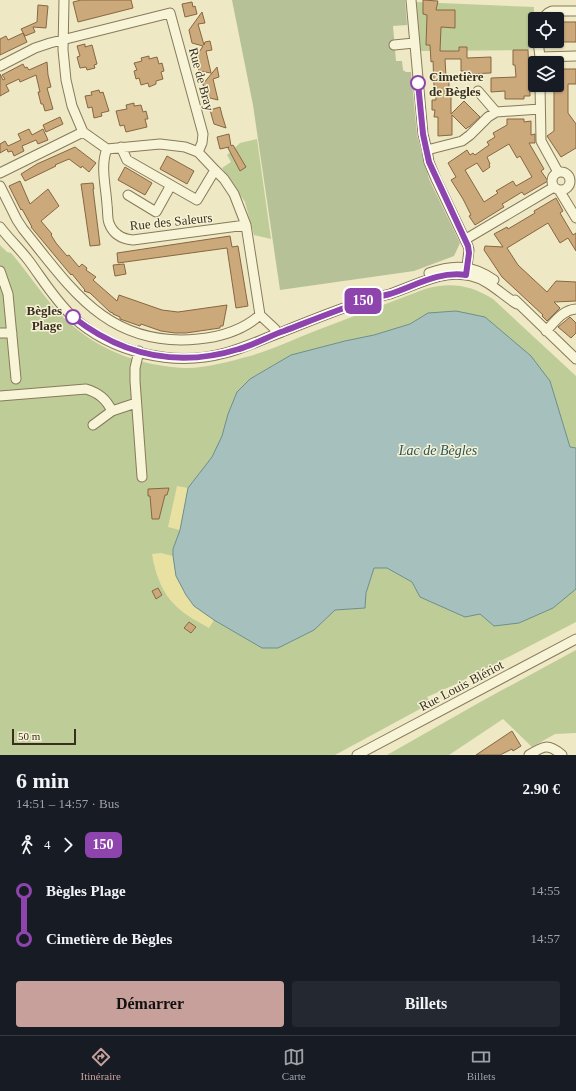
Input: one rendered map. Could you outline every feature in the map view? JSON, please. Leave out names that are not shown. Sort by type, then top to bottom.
[{"type":"street","points":[[64,0],[62,39],[66,80],[72,106],[83,132],[107,149],[160,144],[185,147],[198,152],[224,179],[234,194],[246,225],[260,315],[275,329],[277,333]]},
{"type":"street","points":[[411,0],[423,134],[429,162],[466,239],[469,250],[466,271]]},
{"type":"street","points":[[550,12],[576,11]]},
{"type":"street","name":"Rue de Bray","points":[[62,39],[170,13],[203,134],[202,143],[198,152]]},
{"type":"street","points":[[0,66],[35,48],[62,39]]},
{"type":"street","points":[[394,45],[414,43]]},
{"type":"street","points":[[564,57],[576,56]]},
{"type":"street","points":[[478,92],[496,112]]},
{"type":"street","points":[[540,92],[541,141],[558,172]]},
{"type":"street","points":[[427,150],[462,141],[470,135],[488,116],[496,112],[540,110]]},
{"type":"street","points":[[0,173],[83,132]]},
{"type":"street","points":[[121,147],[127,160],[197,200],[215,170]]},
{"type":"street","name":"Rue des Saleurs","points":[[107,149],[105,154],[104,172],[109,223],[114,232],[120,237],[133,240],[246,225]]},
{"type":"street","points":[[466,239],[556,188],[567,188],[573,179],[566,173],[558,172],[552,179],[556,188],[576,218]]},
{"type":"street","points":[[128,195],[156,212],[171,185]]},
{"type":"street","points":[[0,186],[23,229],[64,281],[92,308],[113,323],[145,335],[174,340],[185,340],[205,338],[242,328],[260,315]]},
{"type":"street","points":[[0,227],[3,233],[30,262],[57,300],[73,317],[86,327],[124,347],[156,356],[178,358],[212,356],[241,349],[277,333],[364,301],[389,288],[443,268],[450,267],[466,271],[475,269],[492,278],[509,293],[517,304],[576,359]]},
{"type":"street","points":[[0,272],[8,294],[16,379]]},
{"type":"street","points":[[546,331],[564,312],[576,309]]},
{"type":"street","points":[[0,333],[12,333]]},
{"type":"street","points":[[139,351],[135,368],[136,403],[142,477]]},
{"type":"street","points":[[0,396],[86,389],[92,391],[107,401],[112,411]]},
{"type":"street","points":[[93,425],[112,411],[136,403]]},
{"type":"street","name":"Rue Louis Blériot","points":[[357,755],[576,639]]},
{"type":"street","points":[[529,755],[541,748],[549,746],[562,755]]},
{"type":"green space","name":"Cimetière de Bègles","points":[[232,0],[405,0],[407,25],[393,26],[396,61],[402,61],[403,70],[406,72],[411,72],[417,135],[429,179],[460,243],[454,256],[414,271],[280,290],[253,105]]},
{"type":"green space","points":[[416,2],[534,7],[534,12],[528,12],[529,50],[420,51]]},
{"type":"green space","points":[[257,139],[271,239],[254,235],[245,202],[222,168],[231,162],[227,155],[240,143]]},
{"type":"green space","points":[[0,245],[7,252],[11,253],[50,303],[78,330],[102,346],[115,352],[156,365],[170,367],[192,368],[208,366],[258,354],[425,289],[434,287],[452,285],[460,286],[485,294],[493,299],[576,376],[576,622],[456,684],[427,697],[431,703],[335,755],[0,755]]},
{"type":"green space","points":[[576,650],[576,733],[555,734],[532,747],[503,719],[449,755],[387,755],[482,701]]},
{"type":"sand","points":[[177,486],[188,488],[180,530],[168,527]]},
{"type":"sand","points":[[161,553],[173,556],[176,576],[194,606],[214,620],[209,628],[184,613],[172,602],[163,590],[157,576],[152,554]]},
{"type":"water","name":"Lac de Bègles","points":[[456,311],[485,317],[531,356],[550,381],[570,447],[576,448],[576,589],[553,608],[519,623],[494,626],[480,614],[465,617],[420,597],[412,582],[387,568],[374,568],[366,593],[365,608],[335,610],[314,630],[278,648],[262,648],[214,620],[194,606],[186,595],[176,576],[173,549],[180,530],[188,488],[212,457],[222,436],[228,414],[237,392],[250,379],[291,355],[374,335],[410,324],[428,313]]},
{"type":"building","points":[[81,0],[131,0],[133,8],[78,22],[73,2]]},
{"type":"building","points":[[423,0],[438,1],[436,10],[455,10],[455,28],[441,27],[440,51],[459,51],[459,47],[467,47],[467,58],[491,57],[491,73],[466,74],[466,71],[461,71],[461,59],[445,59],[446,77],[449,77],[449,91],[451,91],[451,114],[464,101],[480,117],[466,129],[452,115],[452,135],[438,136],[438,117],[434,117],[435,110],[432,110],[432,100],[436,100],[433,61],[431,62],[430,45],[426,45],[427,15],[423,14]]},
{"type":"building","points":[[192,2],[193,7],[195,6],[197,14],[185,17],[182,4]]},
{"type":"building","points":[[38,5],[48,6],[46,28],[33,27],[35,32],[25,36],[21,29],[37,22]]},
{"type":"building","points":[[202,12],[205,23],[198,24],[204,45],[205,42],[210,41],[212,50],[206,51],[211,73],[199,71],[196,57],[203,46],[192,43],[189,30]]},
{"type":"building","points":[[564,22],[576,22],[576,42],[564,42]]},
{"type":"building","points":[[23,33],[27,42],[0,55],[0,39],[6,36],[8,40]]},
{"type":"building","points":[[85,44],[85,47],[92,45],[97,64],[94,65],[95,68],[87,70],[86,67],[80,68],[77,57],[80,56],[77,46]]},
{"type":"building","points":[[513,50],[528,50],[528,92],[530,92],[530,96],[524,96],[524,99],[505,99],[505,91],[491,92],[491,78],[516,77],[515,65],[513,65]]},
{"type":"building","points":[[149,56],[149,59],[157,57],[159,64],[162,63],[164,71],[161,72],[163,79],[156,81],[156,84],[149,87],[148,83],[141,85],[139,78],[136,79],[134,71],[137,70],[134,63],[142,61],[141,58]]},
{"type":"building","points":[[47,62],[51,87],[47,88],[53,109],[45,111],[43,104],[41,104],[36,75],[20,82],[19,79],[6,85],[9,91],[0,96],[0,74],[3,80],[5,79],[2,75],[23,64],[25,68],[27,67],[29,70]]},
{"type":"building","points":[[217,67],[219,77],[213,79],[218,100],[206,97],[203,84]]},
{"type":"building","points":[[564,69],[576,69],[576,84],[568,84],[568,113],[576,124],[576,148],[561,157],[547,136],[554,131],[554,92],[564,92]]},
{"type":"building","points":[[99,90],[100,93],[103,92],[109,111],[101,113],[102,116],[94,118],[92,107],[88,108],[85,96],[92,95],[91,92]]},
{"type":"building","points":[[134,103],[134,106],[141,105],[143,112],[146,111],[148,119],[145,119],[147,127],[126,132],[124,125],[120,126],[116,111],[127,109],[126,105]]},
{"type":"building","points":[[220,107],[226,128],[214,124],[210,110]]},
{"type":"building","points":[[60,117],[63,124],[46,132],[43,125]]},
{"type":"building","points":[[507,119],[524,119],[524,122],[531,121],[531,135],[535,134],[535,143],[529,143],[544,169],[541,171],[548,181],[524,195],[522,192],[502,204],[504,207],[475,225],[469,216],[471,215],[463,199],[451,180],[456,177],[448,163],[467,150],[470,155],[473,153],[475,155],[489,145],[487,142],[495,137],[493,133],[507,125]],"holes":[[[509,144],[517,158],[520,156],[532,177],[516,186],[513,181],[496,191],[498,193],[484,202],[465,170],[477,163],[483,172],[490,167],[487,157]]]},
{"type":"building","points":[[29,129],[32,135],[43,129],[48,140],[38,144],[36,140],[22,146],[24,151],[14,156],[12,151],[8,152],[7,149],[0,153],[0,144],[5,141],[8,146],[21,140],[18,134]]},
{"type":"building","points":[[229,134],[231,146],[233,145],[246,167],[240,171],[228,148],[229,147],[220,149],[217,137]]},
{"type":"building","points":[[75,147],[96,163],[89,172],[82,166],[81,168],[69,159],[25,181],[21,174],[37,164]]},
{"type":"building","points":[[167,156],[194,171],[187,184],[160,169]]},
{"type":"building","points":[[125,167],[152,183],[145,195],[118,180]]},
{"type":"building","points":[[20,181],[30,204],[48,189],[59,206],[41,221],[67,256],[69,255],[79,267],[82,264],[87,268],[86,270],[96,277],[93,280],[117,301],[119,295],[162,310],[178,312],[227,305],[223,326],[220,326],[220,328],[186,333],[175,333],[161,331],[141,324],[140,326],[120,319],[120,317],[110,312],[90,293],[84,291],[85,290],[72,274],[71,275],[31,227],[9,186]]},
{"type":"building","points":[[93,183],[100,245],[90,246],[81,184]]},
{"type":"building","points":[[556,198],[563,211],[560,213],[573,235],[576,233],[576,251],[568,238],[560,243],[548,223],[507,248],[518,265],[547,292],[556,281],[576,282],[576,301],[554,302],[560,308],[547,321],[542,316],[543,315],[502,277],[484,250],[485,246],[503,247],[494,234],[507,227],[508,229],[535,213],[534,211]]},
{"type":"building","points":[[230,236],[232,247],[238,246],[248,306],[236,308],[227,248],[118,263],[117,253]]},
{"type":"building","points":[[124,264],[126,274],[115,276],[113,265]]},
{"type":"building","points":[[570,317],[576,323],[576,333],[571,338],[558,327]]},
{"type":"building","points":[[169,488],[167,495],[165,495],[159,519],[152,519],[148,489]]},
{"type":"building","points":[[158,588],[162,595],[156,599],[152,591]]},
{"type":"building","points":[[189,622],[196,627],[191,633],[184,628]]},
{"type":"building","points":[[512,731],[521,746],[513,751],[512,749],[500,755],[476,755]]},
{"type":"bus line","name":"150","points":[[73,317],[86,327],[129,349],[156,356],[172,358],[197,358],[241,349],[277,333],[364,301],[390,294],[432,277],[447,274],[466,275],[469,250],[466,239],[429,162],[423,134],[418,83]]},
{"type":"place","name":"Cimetière de Bègles","points":[[418,83]]},
{"type":"place","name":"Bègles Plage","points":[[73,317]]}]
